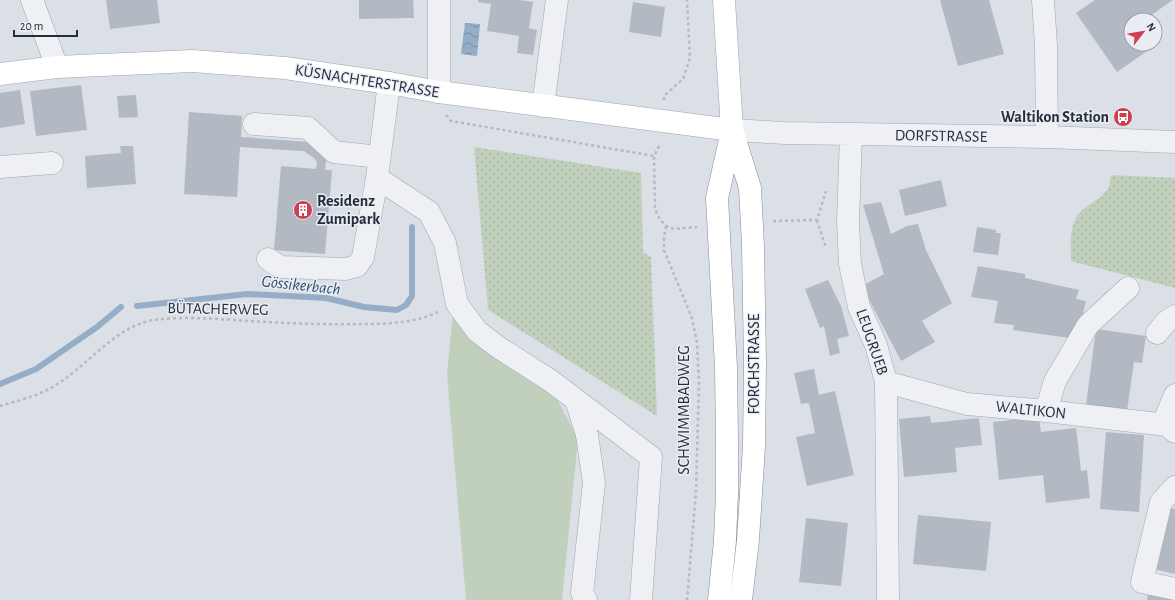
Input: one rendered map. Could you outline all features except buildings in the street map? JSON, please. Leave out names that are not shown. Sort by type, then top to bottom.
[{"type":"main road","name":"FORCHSTRASSE","points":[[724,0],[732,130],[750,188],[754,254],[754,446],[748,540],[741,600]]},
{"type":"main road","name":"KÜSNACHTERSTRASSE","points":[[0,74],[57,68],[192,61],[285,68],[389,82],[439,92],[732,130]]},
{"type":"main road","name":"FORCHSTRASSE","points":[[719,600],[725,541],[727,441],[726,367],[717,198],[732,130]]},
{"type":"street","points":[[32,0],[57,68]]},
{"type":"street","points":[[439,0],[439,92]]},
{"type":"street","points":[[543,106],[557,0]]},
{"type":"street","points":[[1043,0],[1046,44],[1047,137]]},
{"type":"street","points":[[268,259],[280,266],[346,269],[357,266],[363,257],[377,178],[389,82]]},
{"type":"street","points":[[254,124],[308,128],[334,152],[379,157]]},
{"type":"street","name":"DORFSTRASSE","points":[[732,130],[785,133],[1047,137],[1175,142]]},
{"type":"street","name":"LEUGRUEB","points":[[850,134],[848,222],[850,264],[859,307],[876,346],[886,382],[888,600]]},
{"type":"street","points":[[0,167],[52,163]]},
{"type":"street","points":[[377,178],[429,212],[445,242],[457,304],[477,331],[498,347],[551,381],[652,457],[641,600]]},
{"type":"street","points":[[1046,411],[1055,381],[1088,325],[1128,288]]},
{"type":"street","points":[[1157,333],[1166,322],[1175,316]]},
{"type":"street","name":"WALTIKON","points":[[886,382],[967,404],[1046,411],[1171,429]]},
{"type":"street","points":[[1171,429],[1167,414],[1175,395]]},
{"type":"street","points":[[576,400],[587,434],[594,483],[582,593],[586,600]]},
{"type":"street","points":[[1175,487],[1161,502],[1142,582],[1175,589]]},
{"type":"path","points":[[662,121],[664,96],[683,79],[690,58],[687,0]]},
{"type":"path","points":[[439,92],[446,115],[451,121],[654,156]]},
{"type":"path","points":[[659,146],[654,156],[655,209],[659,218],[666,226],[674,229],[700,226]]},
{"type":"path","points":[[773,222],[817,220],[826,191]]},
{"type":"path","name":"SCHWIMMBADWEG","points":[[666,226],[664,250],[692,318],[697,344],[699,383],[696,491],[687,600]]},
{"type":"path","name":"BÜTACHERWEG","points":[[0,406],[48,389],[81,367],[121,333],[136,325],[154,320],[190,319],[303,324],[377,324],[405,322],[430,316],[457,304]]},
{"type":"green space","points":[[474,147],[641,173],[643,252],[651,257],[657,416],[488,310]]},
{"type":"green space","points":[[1111,175],[1175,178],[1175,288],[1071,261],[1072,228],[1076,218],[1083,210],[1106,192],[1110,186]]},
{"type":"green space","points":[[453,313],[554,393],[578,439],[562,600],[466,600],[447,374]]},
{"type":"water","points":[[465,23],[480,24],[477,56],[461,54]]},
{"type":"waterway","name":"Gössikerbach","points":[[137,306],[247,294],[326,298],[364,307],[397,310],[406,305],[412,296],[412,227]]},
{"type":"waterway","name":"Gössikerbach","points":[[0,384],[36,369],[97,327],[121,307]]},
{"type":"place","name":"Waltikon Station","points":[[1123,117]]},
{"type":"place","name":"Residenz Zumipark","points":[[303,210]]}]
